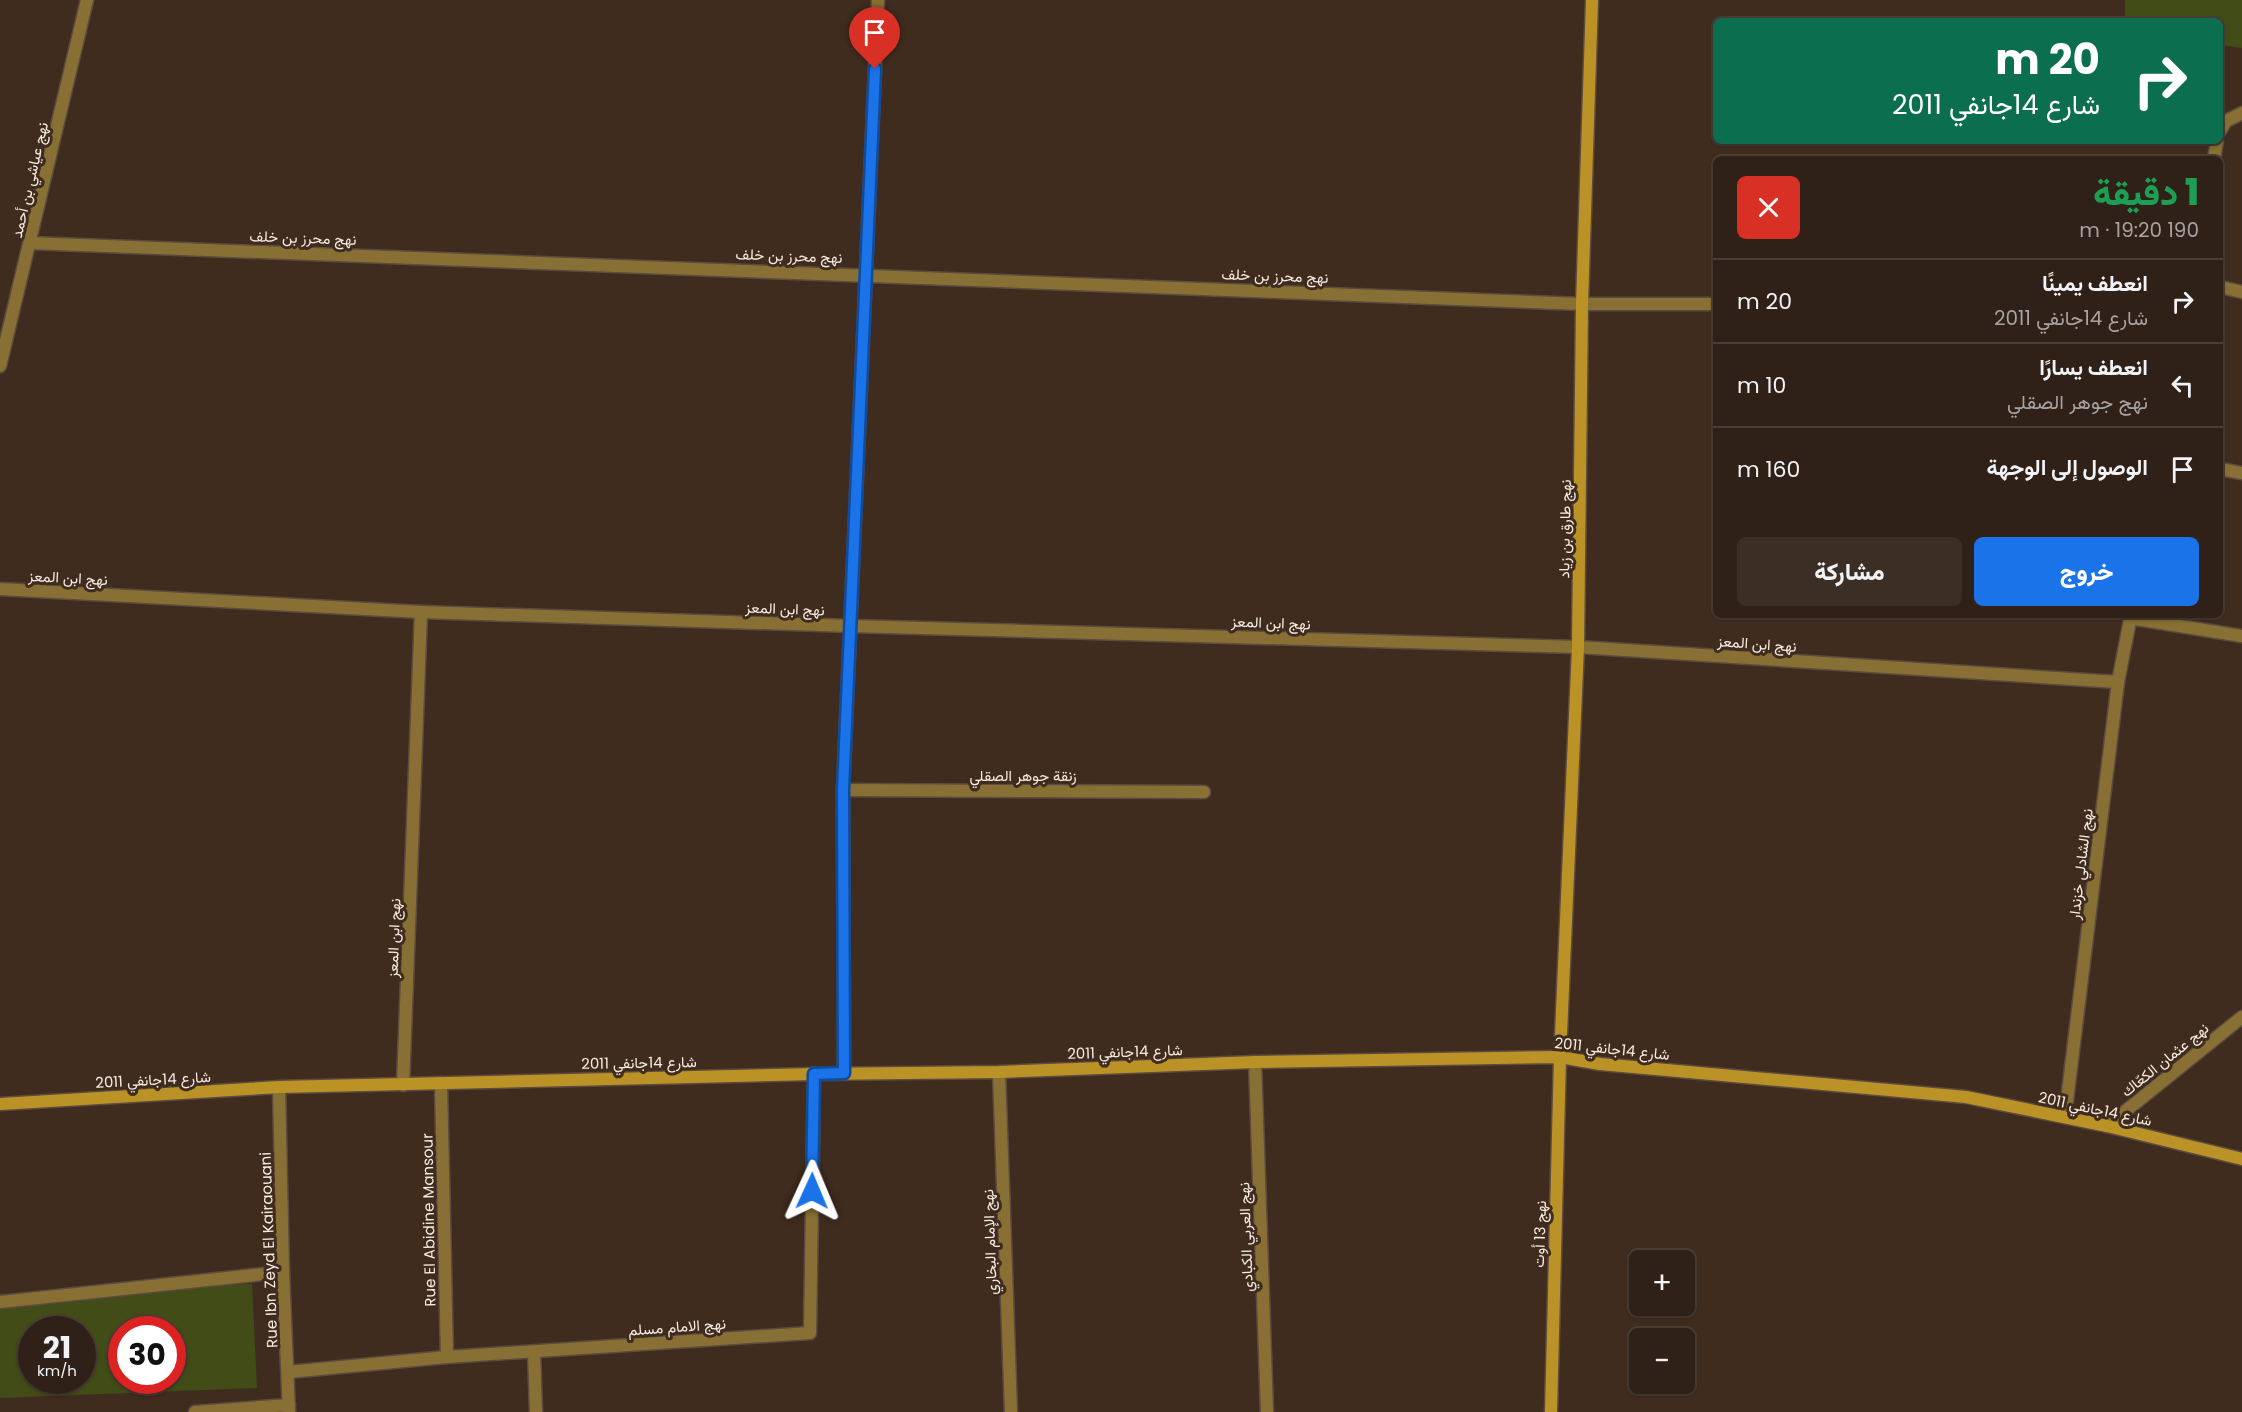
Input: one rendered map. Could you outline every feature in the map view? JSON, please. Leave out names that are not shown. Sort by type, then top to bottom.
[{"type":"street","name":"نهج عياشي بن أحمد","points":[[0,366],[87,0]]},
{"type":"street","points":[[844,1073],[843,790],[878,0]]},
{"type":"street","name":"نهج طارق بن زياد","points":[[1560,1057],[1578,647],[1582,304],[1592,0]]},
{"type":"street","points":[[2223,126],[2226,121],[2242,114]]},
{"type":"street","name":"نهج محرز بن خلف","points":[[30,243],[866,274],[1582,304],[1713,304]]},
{"type":"street","points":[[2223,288],[2242,292]]},
{"type":"street","points":[[2223,470],[2242,473]]},
{"type":"street","name":"نهج ابن المعز","points":[[0,588],[422,612],[1578,647],[2118,681]]},
{"type":"street","name":"نهج ابن المعز","points":[[403,1085],[422,612]]},
{"type":"street","name":"نهج الشادلي خزندار","points":[[2065,1118],[2118,681],[2131,618]]},
{"type":"street","points":[[2137,618],[2242,636]]},
{"type":"street","name":"زنقة جوهر الصقلي","points":[[843,790],[1204,792]]},
{"type":"street","name":"نهج عثمان الكعّاك","points":[[2107,1126],[2242,1017]]},
{"type":"street","name":"شارع 14جانفي 2011","points":[[0,1104],[279,1087],[844,1073],[999,1072],[1255,1062],[1560,1057],[1612,1065],[1966,1097],[2107,1126],[2242,1159]]},
{"type":"street","name":"نهج 13 أوت","points":[[1551,1412],[1560,1057]]},
{"type":"street","name":"نهج العربي الكبادي","points":[[1255,1062],[1267,1412]]},
{"type":"street","name":"نهج الإمام البخاري","points":[[999,1072],[1011,1412]]},
{"type":"street","name":"نهج الامام مسلم","points":[[288,1372],[447,1357],[810,1332],[814,1074]]},
{"type":"street","name":"Rue El Abidine Mansour","points":[[441,1083],[447,1357]]},
{"type":"street","name":"Rue Ibn Zeyd El Kairaouani","points":[[279,1087],[289,1408]]},
{"type":"street","points":[[0,1302],[283,1272]]},
{"type":"street","points":[[534,1352],[537,1412]]},
{"type":"street","points":[[195,1412],[289,1408]]},
{"type":"green space","points":[[2125,0],[2242,0],[2242,48],[2223,45],[2223,18],[2125,18]]},
{"type":"green space","points":[[252,1284],[257,1388],[186,1391],[186,1316],[108,1316],[108,1394],[0,1398],[0,1294]]},
{"type":"route","points":[[812,1191],[814,1074],[844,1073],[843,790],[875,69]]}]
